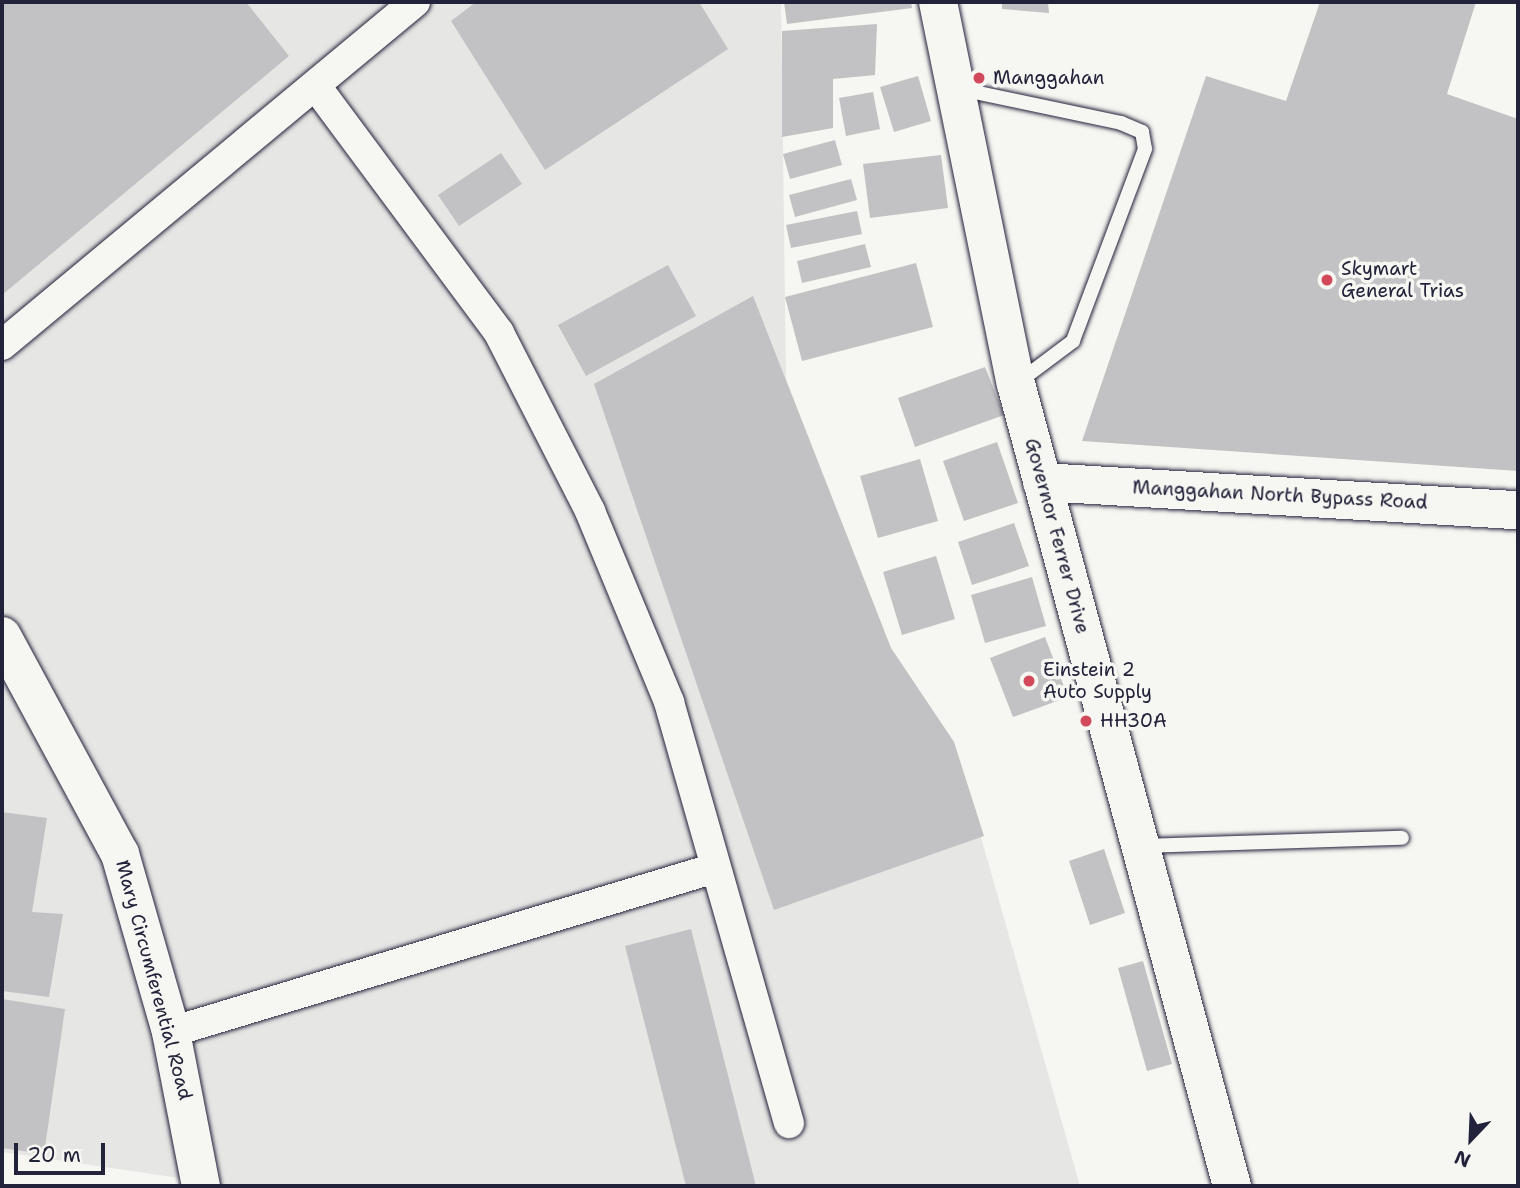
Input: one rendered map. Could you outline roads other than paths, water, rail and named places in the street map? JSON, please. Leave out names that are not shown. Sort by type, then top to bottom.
[{"type":"main road","name":"Governor Ferrer Drive","points":[[938,2],[951,87],[1016,384],[1232,1186]]},
{"type":"main road","name":"Manggahan North Bypass Road","points":[[1042,482],[1518,510]]},
{"type":"main road","name":"Mary Circumferential Road","points":[[2,636],[120,854],[171,1032],[201,1186]]},
{"type":"street","points":[[2,345],[318,89],[415,2]]},
{"type":"street","points":[[318,89],[499,332],[590,512],[669,702],[712,869],[789,1124]]},
{"type":"street","points":[[171,1032],[712,869]]},
{"type":"lane","points":[[951,87],[1121,123],[1142,132],[1143,141],[1073,341],[1016,384]]},
{"type":"lane","points":[[1140,846],[1402,838]]},
{"type":"place","name":"Manggahan","points":[[979,78]]},
{"type":"place","name":"Skymart General Trias","points":[[1327,280]]},
{"type":"place","name":"Einstein 2 Auto Supply","points":[[1029,681]]},
{"type":"place","name":"HH30A","points":[[1086,721]]}]
